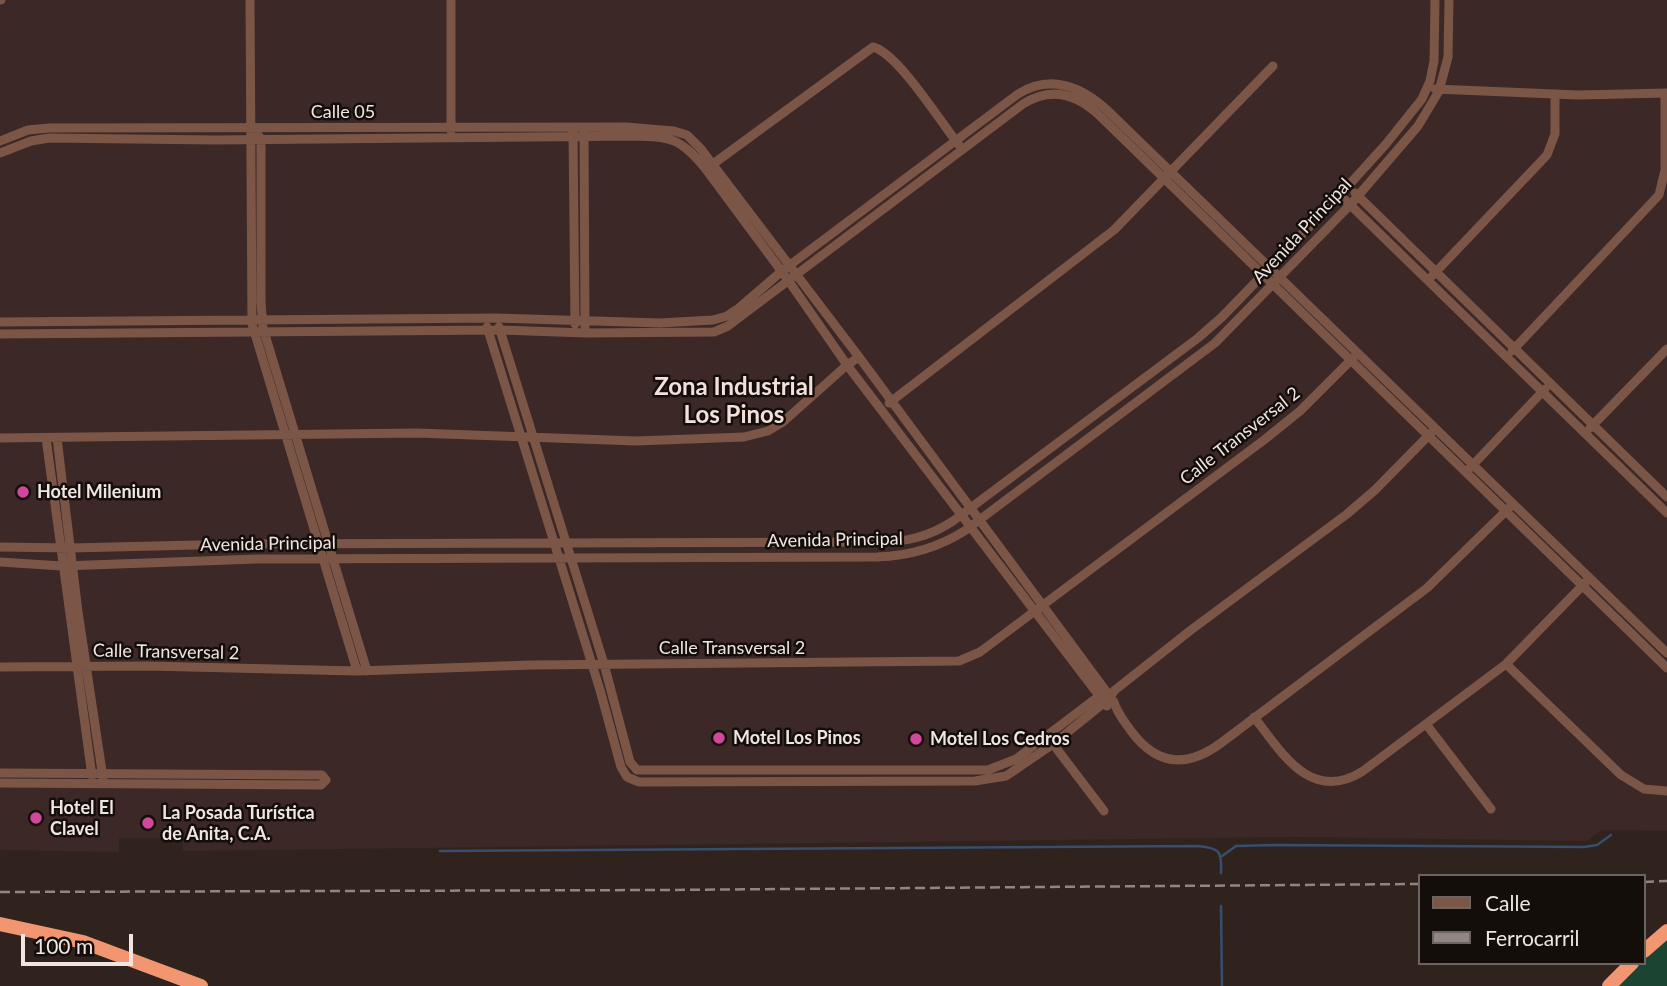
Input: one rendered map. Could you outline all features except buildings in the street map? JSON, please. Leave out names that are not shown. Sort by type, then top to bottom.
[{"type":"highway","points":[[0,924],[83,942],[201,986]]},
{"type":"highway","points":[[1646,949],[1667,931]]},
{"type":"highway","points":[[1609,986],[1630,965]]},
{"type":"street","points":[[250,0],[250,139],[257,320],[285,436],[337,608],[362,671]]},
{"type":"street","points":[[451,0],[452,138]]},
{"type":"street","name":"Avenida Principal","points":[[0,547],[916,539],[943,528],[1191,344],[1216,323],[1344,191],[1409,117],[1428,87],[1435,52],[1435,0]]},
{"type":"street","name":"Avenida Principal","points":[[0,562],[67,565],[322,558],[918,553],[945,542],[970,526],[1222,337],[1351,204],[1419,126],[1439,91],[1448,57],[1449,0]]},
{"type":"street","points":[[959,145],[899,66],[884,52],[873,47],[713,164],[751,222],[859,358],[1043,604],[1136,738],[1149,750],[1164,758],[1184,761],[1208,753],[1427,588],[1509,508]]},
{"type":"street","points":[[882,409],[1123,222],[1273,66]]},
{"type":"street","points":[[1428,87],[1439,91],[1555,94],[1666,93],[1665,170],[1659,195],[1511,352]]},
{"type":"street","points":[[0,334],[500,330],[578,324],[707,321],[721,318],[789,272],[959,145],[1042,94],[1063,94],[1079,99],[1111,121],[1168,175],[1354,357],[1428,436],[1586,582],[1667,667]]},
{"type":"street","points":[[1431,276],[1547,155],[1555,134],[1555,94]]},
{"type":"street","name":"Calle 05","points":[[0,153],[55,133],[252,128],[451,127],[667,137],[682,145],[705,168],[751,222]]},
{"type":"street","points":[[252,128],[261,139],[257,320]]},
{"type":"street","name":"Calle 05","points":[[0,141],[33,129],[55,133],[261,139],[452,138],[662,128],[687,135],[713,164]]},
{"type":"street","points":[[578,132],[578,324],[586,333],[702,332],[724,329],[789,272]]},
{"type":"street","points":[[1344,191],[1357,196],[1431,276]]},
{"type":"street","points":[[1344,191],[1351,204],[1511,352],[1551,383],[1667,497]]},
{"type":"street","points":[[789,272],[848,365],[1035,611],[1107,695]]},
{"type":"street","points":[[485,318],[592,664],[621,767],[627,776],[639,782],[682,784],[931,781],[1012,773],[1191,630],[1347,514],[1375,490],[1435,428]]},
{"type":"street","points":[[0,322],[496,318],[578,324]]},
{"type":"street","points":[[496,318],[604,664],[631,762],[637,770]]},
{"type":"street","points":[[721,318],[724,329]]},
{"type":"street","points":[[35,322],[35,334]]},
{"type":"street","points":[[259,331],[330,544],[349,607],[362,671]]},
{"type":"street","points":[[1191,344],[1199,355]]},
{"type":"street","points":[[1586,433],[1667,349]]},
{"type":"street","points":[[1511,352],[1543,391],[1667,512]]},
{"type":"street","points":[[1354,357],[1473,465],[1509,508]]},
{"type":"street","name":"Calle Transversal 2","points":[[0,667],[362,671],[592,664],[952,663],[979,652],[1282,427],[1354,357]]},
{"type":"street","points":[[0,438],[417,433],[636,441],[733,438],[753,435],[783,422],[859,358]]},
{"type":"street","points":[[1162,365],[1171,377]]},
{"type":"street","points":[[1466,473],[1551,383]]},
{"type":"street","points":[[52,438],[97,778]]},
{"type":"street","points":[[916,539],[918,553]]},
{"type":"street","points":[[900,541],[902,555]]},
{"type":"street","points":[[1254,718],[1283,755],[1308,777],[1329,782],[1354,777],[1506,664],[1586,582]]},
{"type":"street","points":[[1586,582],[1667,653]]},
{"type":"street","points":[[337,608],[349,607]]},
{"type":"street","points":[[1506,664],[1621,775],[1644,789],[1667,791]]},
{"type":"street","points":[[1426,724],[1491,809]]},
{"type":"street","points":[[1050,740],[1104,811]]},
{"type":"street","points":[[627,776],[637,770],[931,771],[984,776]]},
{"type":"street","points":[[682,771],[682,784]]},
{"type":"street","points":[[849,771],[850,782]]},
{"type":"street","points":[[931,771],[931,781]]},
{"type":"street","points":[[0,773],[97,778],[321,785],[326,780],[322,775],[97,778],[0,783]]},
{"type":"street","points":[[31,773],[32,783]]},
{"type":"shaded area","points":[[0,0],[1667,0],[1667,831],[1601,830],[1587,841],[1295,837],[183,851],[183,838],[119,838],[119,852],[0,850]]},
{"type":"green space","points":[[1667,936],[1667,986],[1615,986],[1636,965],[1646,965],[1646,955]]},
{"type":"waterway","points":[[1222,856],[1236,846],[1584,847],[1597,845],[1611,835]]},
{"type":"waterway","points":[[440,851],[1198,846],[1218,852],[1221,873]]},
{"type":"waterway","points":[[1221,906],[1222,986]]},
{"type":"railway","points":[[1646,882],[1667,881]]},
{"type":"railway","points":[[0,892],[1418,884]]},
{"type":"place","name":"Hotel Milenium","points":[[23,492]]},
{"type":"place","name":"Motel Los Pinos","points":[[719,738]]},
{"type":"place","name":"Motel Los Cedros","points":[[916,739]]},
{"type":"place","name":"Hotel El Clavel","points":[[36,818]]},
{"type":"place","name":"La Posada Turística de Anita, C.A.","points":[[148,823]]},
{"type":"district","name":"Zona Industrial Los Pinos","points":[[734,401]]}]
